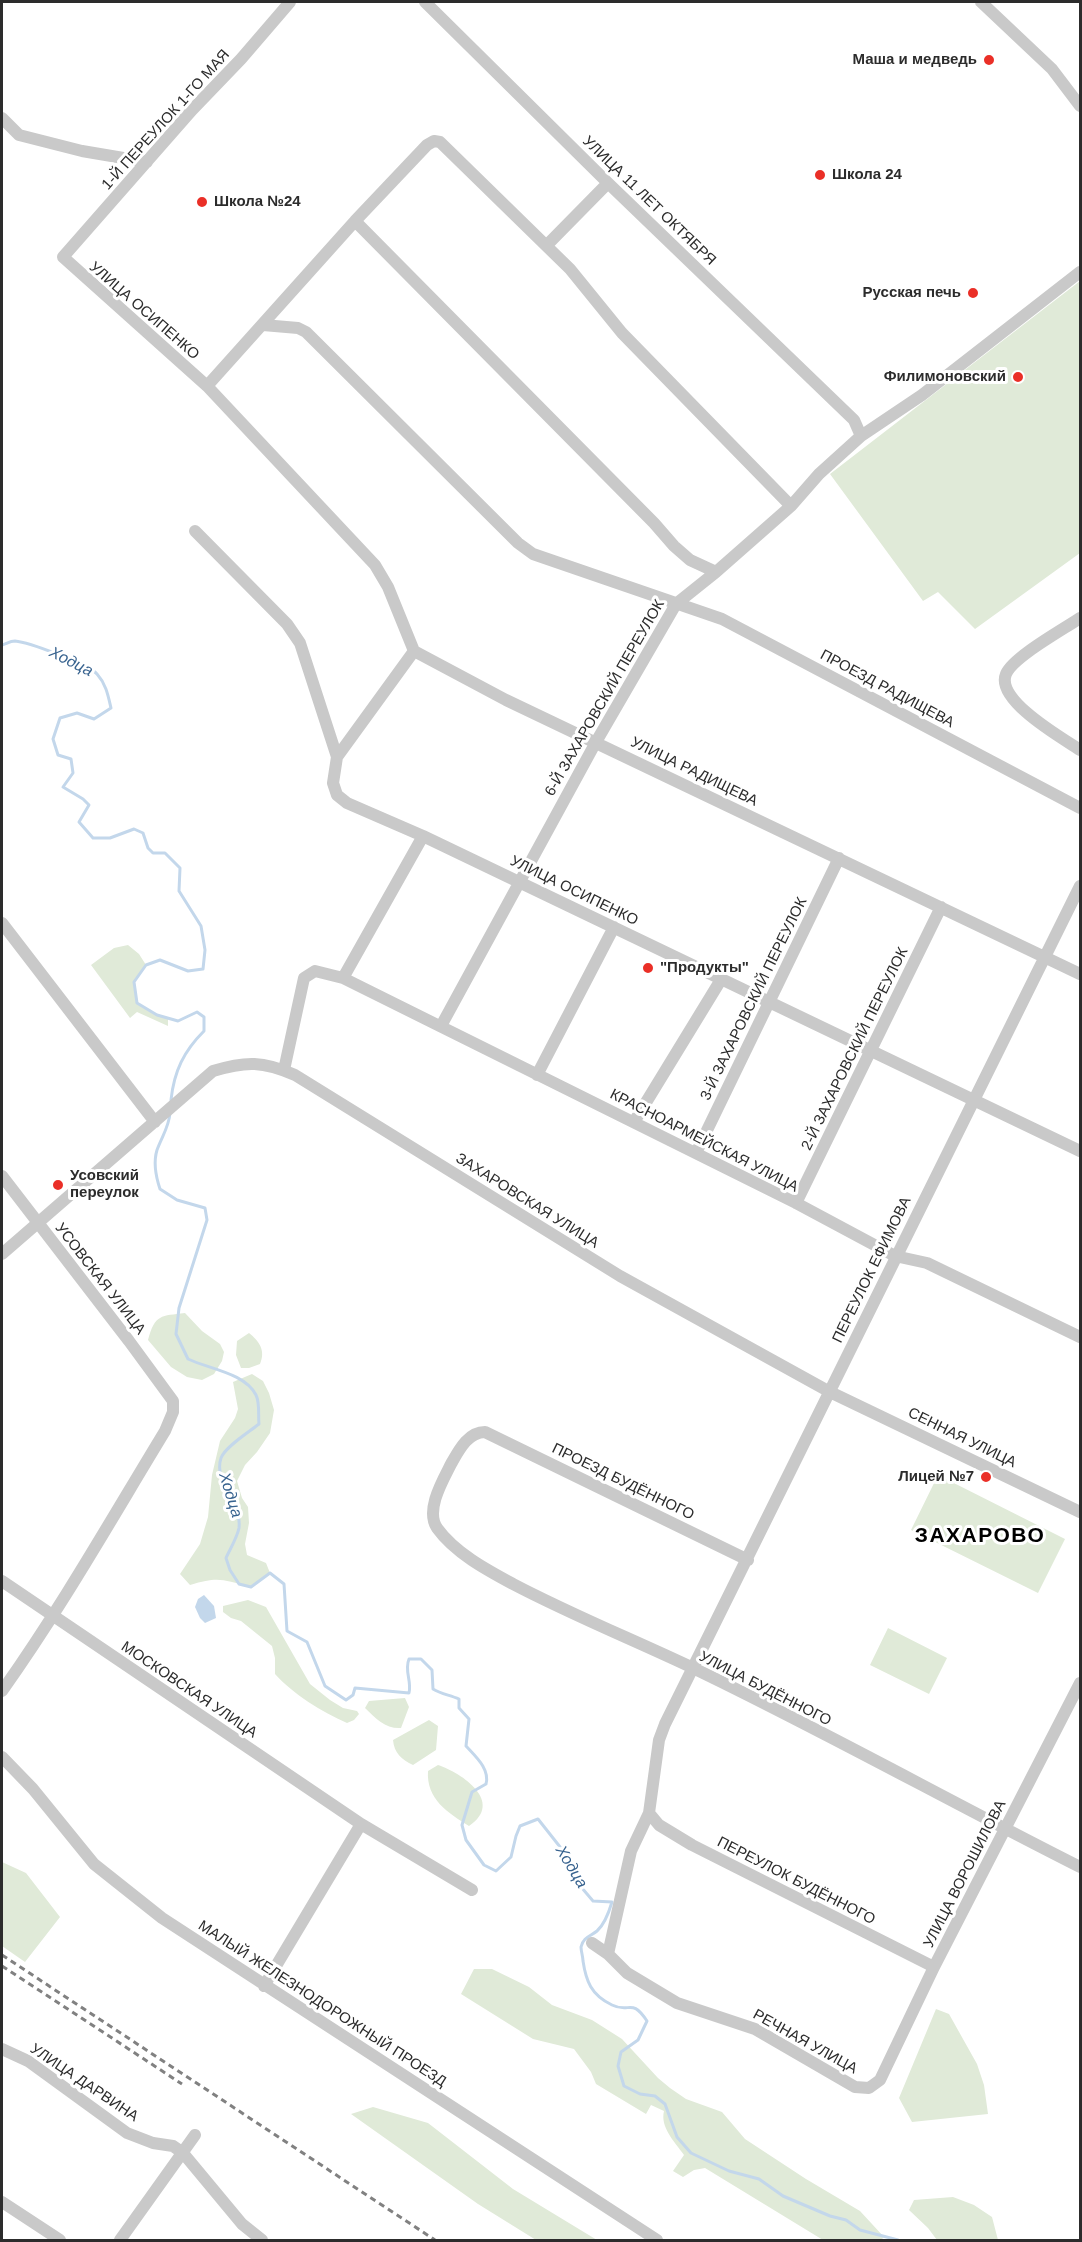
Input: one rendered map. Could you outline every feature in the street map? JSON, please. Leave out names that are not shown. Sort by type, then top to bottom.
[{"type":"street","name":"1-Й ПЕРЕУЛОК 1-ГО МАЯ","points":[[63,257],[192,110],[241,60],[290,2]]},
{"type":"street","name":"УЛИЦА 11 ЛЕТ ОКТЯБРЯ","points":[[424,2],[854,420],[861,436]]},
{"type":"street","points":[[981,2],[1052,69],[1080,106]]},
{"type":"street","points":[[2,118],[19,135],[82,151],[147,162]]},
{"type":"street","points":[[207,386],[355,221],[427,145],[434,141],[440,142],[548,245],[622,333],[791,506]]},
{"type":"street","points":[[548,245],[609,183]]},
{"type":"street","points":[[355,221],[654,523],[674,546],[690,560],[716,572]]},
{"type":"street","name":"УЛИЦА ОСИПЕНКО","points":[[63,257],[207,386],[375,565],[388,587],[414,651]]},
{"type":"street","name":"6-Й ЗАХАРОВСКИЙ ПЕРЕУЛОК","points":[[441,1026],[596,742],[676,604],[791,506],[819,474],[861,436],[922,395],[1080,272]]},
{"type":"street","name":"ПРОЕЗД РАДИЩЕВА","points":[[263,325],[298,327],[306,332],[519,543],[533,554],[722,620],[1080,808]]},
{"type":"street","name":"УЛИЦА ОСИПЕНКО","points":[[195,531],[287,624],[300,643],[337,757],[333,783],[337,795],[346,803],[519,881],[1080,1151]]},
{"type":"street","points":[[1080,618],[1017,660],[1006,674],[1005,686],[1016,703],[1054,734],[1080,750]]},
{"type":"street","points":[[337,757],[414,651]]},
{"type":"street","name":"УЛИЦА РАДИЩЕВА","points":[[414,651],[506,700],[1080,974]]},
{"type":"street","points":[[343,978],[423,836]]},
{"type":"street","name":"3-Й ЗАХАРОВСКИЙ ПЕРЕУЛОК","points":[[696,1154],[839,858]]},
{"type":"street","name":"ПЕРЕУЛОК ЕФИМОВА","points":[[608,1954],[631,1851],[650,1813],[659,1740],[665,1724],[1080,886]]},
{"type":"street","name":"2-Й ЗАХАРОВСКИЙ ПЕРЕУЛОК","points":[[796,1203],[942,907]]},
{"type":"street","points":[[2,924],[155,1122],[2,1254]]},
{"type":"street","points":[[537,1075],[614,927]]},
{"type":"street","name":"КРАСНОАРМЕЙСКАЯ УЛИЦА","points":[[284,1070],[304,978],[315,971],[343,978],[796,1203],[895,1256],[927,1263],[1080,1337]]},
{"type":"street","points":[[634,1122],[722,978]]},
{"type":"street","name":"ЗАХАРОВСКАЯ УЛИЦА","points":[[155,1122],[213,1071],[243,1063],[258,1063],[284,1070],[620,1276],[830,1392]]},
{"type":"street","name":"УСОВСКАЯ УЛИЦА","points":[[2,1176],[173,1401],[173,1412],[165,1431],[52,1615]]},
{"type":"street","name":"СЕННАЯ УЛИЦА","points":[[830,1392],[1080,1512]]},
{"type":"street","name":"УЛИЦА БУДЁННОГО","points":[[485,1432],[476,1432],[467,1439],[452,1463],[439,1491],[434,1509],[435,1525],[464,1554],[550,1604],[693,1668],[1080,1867]]},
{"type":"street","name":"ПРОЕЗД БУДЁННОГО","points":[[485,1432],[748,1560]]},
{"type":"street","name":"МОСКОВСКАЯ УЛИЦА","points":[[2,1581],[361,1824],[472,1890]]},
{"type":"street","points":[[2,1691],[52,1615]]},
{"type":"street","name":"УЛИЦА ВОРОШИЛОВА","points":[[880,2080],[934,1967],[1080,1684]]},
{"type":"street","name":"МАЛЫЙ ЖЕЛЕЗНОДОРОЖНЫЙ ПРОЕЗД","points":[[2,1757],[33,1789],[94,1864],[162,1918],[657,2241]]},
{"type":"street","name":"ПЕРЕУЛОК БУДЁННОГО","points":[[650,1813],[659,1825],[692,1845],[934,1967]]},
{"type":"street","points":[[264,1986],[361,1824]]},
{"type":"street","name":"РЕЧНАЯ УЛИЦА","points":[[592,1943],[608,1954],[627,1973],[677,2003],[755,2029],[855,2087],[869,2088],[880,2080]]},
{"type":"street","name":"УЛИЦА ДАРВИНА","points":[[2,2049],[28,2061],[127,2133],[153,2144],[173,2146],[183,2153]]},
{"type":"street","points":[[120,2241],[195,2135]]},
{"type":"street","points":[[183,2153],[242,2224],[262,2241]]},
{"type":"street","points":[[2,2202],[60,2241]]},
{"type":"green space","name":"Филимоновский","points":[[1080,281],[1080,553],[975,629],[938,592],[923,601],[830,474]]},
{"type":"green space","points":[[128,945],[139,954],[146,965],[134,982],[137,1003],[157,1015],[168,1018],[168,1026],[137,1012],[130,1018],[91,965],[114,948]]},
{"type":"green space","points":[[185,1313],[202,1331],[220,1344],[224,1352],[222,1361],[214,1374],[202,1380],[187,1377],[171,1367],[148,1340],[153,1325],[160,1318]]},
{"type":"green space","points":[[249,1333],[256,1339],[262,1350],[262,1359],[260,1364],[241,1368],[236,1355],[237,1341]]},
{"type":"green space","points":[[252,1374],[263,1381],[274,1410],[270,1433],[245,1465],[237,1481],[242,1498],[248,1507],[249,1523],[245,1544],[247,1555],[266,1563],[270,1573],[251,1587],[221,1580],[190,1585],[180,1574],[200,1544],[208,1517],[212,1475],[220,1441],[238,1409],[233,1382]]},
{"type":"green space","points":[[938,1475],[1065,1539],[1038,1593],[911,1530]]},
{"type":"green space","points":[[248,1600],[266,1607],[310,1684],[343,1708],[357,1711],[359,1714],[354,1720],[347,1723],[328,1714],[290,1689],[275,1674],[272,1646],[241,1621],[223,1612],[223,1606]]},
{"type":"green space","points":[[888,1628],[947,1658],[929,1694],[870,1665]]},
{"type":"green space","points":[[405,1698],[409,1707],[401,1728],[386,1725],[365,1708],[369,1701]]},
{"type":"green space","points":[[429,1720],[438,1726],[436,1750],[413,1765],[399,1756],[393,1740]]},
{"type":"green space","points":[[438,1765],[468,1781],[481,1798],[483,1807],[479,1817],[469,1826],[446,1810],[431,1790],[428,1771]]},
{"type":"green space","points":[[2,1862],[26,1873],[60,1917],[25,1962],[2,1946]]},
{"type":"green space","points":[[474,1969],[492,1969],[529,1987],[552,2005],[592,2020],[622,2039],[670,2088],[686,2099],[722,2112],[745,2139],[860,2211],[884,2237],[881,2240],[823,2240],[705,2168],[694,2170],[683,2177],[673,2171],[684,2155],[666,2128],[664,2111],[651,2105],[646,2114],[596,2084],[591,2072],[574,2049],[533,2039],[461,1994]]},
{"type":"green space","points":[[936,2009],[949,2014],[977,2064],[984,2085],[988,2114],[912,2122],[899,2098]]},
{"type":"green space","points":[[373,2107],[428,2123],[513,2189],[597,2240],[536,2240],[478,2204],[351,2114]]},
{"type":"green space","points":[[953,2197],[974,2205],[992,2217],[998,2240],[937,2240],[909,2210],[914,2200]]},
{"type":"water","points":[[204,1595],[214,1606],[216,1618],[205,1623],[195,1607],[198,1599]]},
{"type":"waterway","name":"Ходца","points":[[2,645],[11,641],[33,645],[83,665],[97,674],[106,690],[111,708],[94,719],[77,713],[60,718],[53,739],[58,755],[71,759],[73,773],[63,787],[89,805],[79,822],[93,838],[110,838],[134,829],[143,833],[148,848],[153,853],[165,853],[180,868],[179,891],[201,926],[205,950],[203,969],[188,971],[160,960],[146,965],[134,982],[137,1003],[157,1015],[178,1021],[197,1012],[204,1017],[204,1031],[181,1062],[171,1100]]},
{"type":"waterway","name":"Ходца","points":[[170,1113],[155,1160],[160,1189],[177,1200],[205,1208],[207,1220],[179,1308],[176,1334],[188,1359],[226,1372],[244,1382],[256,1395],[258,1402],[259,1424],[227,1449],[221,1458],[220,1467],[221,1476],[239,1519],[238,1532],[226,1558],[239,1584],[251,1587],[270,1573],[284,1584],[287,1631],[307,1642],[325,1686],[346,1700],[353,1695],[355,1688],[409,1693],[407,1668],[409,1659],[421,1659],[432,1670],[433,1689],[459,1699],[459,1708],[469,1719],[466,1746],[484,1768],[487,1779],[486,1784],[472,1792],[462,1825],[466,1840],[484,1865],[496,1871],[511,1857],[520,1826],[538,1819],[568,1857],[576,1881],[593,1901],[612,1902],[602,1925],[582,1944],[586,1975],[591,1987],[599,1997],[618,2007],[634,2008],[647,2021],[638,2040],[621,2052],[618,2066],[624,2086],[640,2094],[655,2096],[665,2104],[677,2137],[691,2153],[729,2171],[759,2179],[783,2196],[830,2216],[846,2220],[860,2230],[898,2240]]},
{"type":"railway","points":[[2,1955],[435,2240]]},
{"type":"railway","points":[[2,1966],[182,2084]]},
{"type":"place","name":"Маша и медведь","points":[[989,60]]},
{"type":"place","name":"Школа 24","points":[[820,175]]},
{"type":"place","name":"Школа №24","points":[[202,202]]},
{"type":"place","name":"Русская печь","points":[[973,293]]},
{"type":"place","name":"Филимоновский","points":[[1018,377]]},
{"type":"place","name":"\"Продукты\"","points":[[648,968]]},
{"type":"place","name":"Усовский переулок","points":[[58,1185]]},
{"type":"place","name":"Лицей №7","points":[[986,1477]]},
{"type":"district","name":"ЗАХАРОВО","points":[[980,1536]]}]
